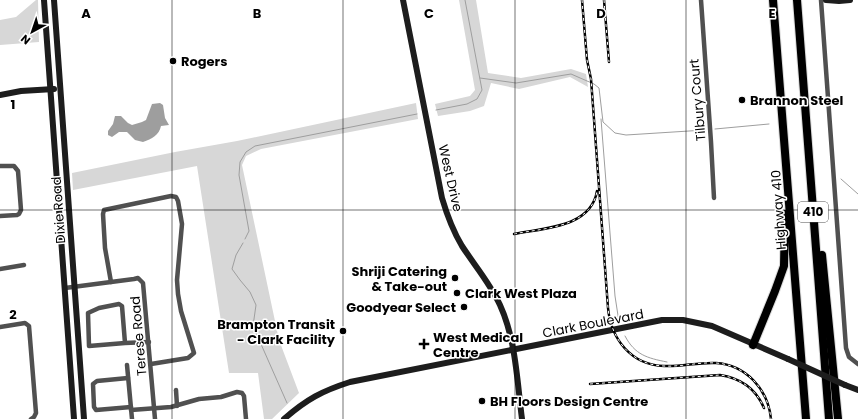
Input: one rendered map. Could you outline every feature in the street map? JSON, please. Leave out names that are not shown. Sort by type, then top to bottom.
[{"type":"highway","name":"Highway 410","points":[[773,1],[806,419]]},
{"type":"highway","name":"410","points":[[797,2],[829,419]]},
{"type":"highway","points":[[753,345],[776,292],[784,266],[787,183]]},
{"type":"highway","points":[[813,202],[819,225],[831,334],[838,419]]},
{"type":"street","name":"Dixie Road","points":[[44,0],[66,288],[74,419]]},
{"type":"street","name":"Dixie Road","points":[[54,0],[84,419]]},
{"type":"street","name":"West Drive","points":[[403,0],[442,198],[458,239],[489,283],[509,328],[522,419]]},
{"type":"street","name":"Tilbury Court","points":[[701,0],[714,176],[714,198]]},
{"type":"street","points":[[821,0],[846,348],[849,357],[858,364]]},
{"type":"street","points":[[826,0],[850,0]]},
{"type":"street","points":[[0,95],[21,91],[60,89]]},
{"type":"street","points":[[0,166],[14,166],[18,171],[21,210],[20,214],[17,215],[0,216]]},
{"type":"street","points":[[111,282],[105,248],[104,210],[170,196],[176,197],[182,224],[177,280],[178,294],[181,312],[194,353],[188,358],[151,364]]},
{"type":"street","points":[[0,269],[24,265]]},
{"type":"street","name":"Terese Road","points":[[66,288],[138,278],[144,283],[155,419]]},
{"type":"street","points":[[125,343],[122,306],[119,304],[99,308],[88,313],[89,346],[149,342]]},
{"type":"street","name":"Clark Boulevard","points":[[284,419],[311,398],[333,387],[350,382],[605,331],[674,319],[697,322],[712,326],[858,390]]},
{"type":"street","points":[[0,326],[25,324],[29,326],[36,413],[31,419]]},
{"type":"street","points":[[127,365],[132,419]]},
{"type":"street","points":[[128,378],[97,382],[93,384],[94,407],[96,410],[171,407],[199,399],[221,397],[237,392],[242,393],[244,396],[246,419]]},
{"type":"street","points":[[176,390],[177,406]]},
{"type":"shaded area","points":[[36,0],[38,0],[39,42],[0,45],[0,20],[16,17]]},
{"type":"shaded area","points":[[459,0],[476,0],[488,73],[521,78],[571,69],[586,74],[588,87],[570,77],[519,89],[491,83],[484,106],[470,111],[438,116],[435,104],[470,96],[475,90]]},
{"type":"shaded area","points":[[160,103],[163,105],[165,118],[169,125],[161,126],[159,132],[152,138],[143,142],[135,140],[127,132],[119,132],[112,137],[108,135],[108,131],[113,124],[115,116],[121,116],[132,125],[146,120],[152,104]]},
{"type":"shaded area","points":[[416,103],[418,119],[261,149],[246,156],[242,165],[279,340],[299,393],[272,419],[264,419],[258,373],[229,373],[197,166],[73,190],[72,173],[237,141]]},
{"type":"waterway","points":[[436,110],[467,104],[477,99],[482,90],[465,0]]},
{"type":"waterway","points":[[480,78],[516,83],[571,74],[594,84],[599,88],[603,122],[615,133],[626,135],[705,130]]},
{"type":"waterway","points":[[245,239],[249,231],[239,175],[240,162],[246,152],[255,146],[417,114]]},
{"type":"waterway","points":[[601,119],[615,296],[619,322]]},
{"type":"waterway","points":[[715,129],[769,124]]},
{"type":"waterway","points":[[841,179],[858,194]]},
{"type":"waterway","points":[[243,243],[236,255],[232,269],[250,292],[256,305],[253,326],[287,403]]},
{"type":"waterway","points":[[625,336],[637,352],[653,359],[667,362]]},
{"type":"railway","points":[[582,0],[587,60],[591,79],[608,308],[613,330],[618,340],[625,348],[642,361],[664,366],[716,363],[737,368],[754,380],[765,398],[771,419]]},
{"type":"railway","points":[[604,0],[609,62]]},
{"type":"railway","points":[[514,234],[551,228],[576,219],[586,212],[593,203],[597,191]]},
{"type":"railway","points":[[590,384],[720,375],[727,376],[741,382],[752,390],[757,395],[764,408]]},
{"type":"place","name":"Rogers","points":[[173,61]]},
{"type":"place","name":"Brannon Steel","points":[[742,100]]},
{"type":"place","name":"Shriji Catering & Take-out","points":[[455,278]]},
{"type":"place","name":"Clark West Plaza","points":[[457,293]]},
{"type":"place","name":"Goodyear Select","points":[[464,307]]},
{"type":"place","name":"Brampton Transit - Clark Facility","points":[[343,331]]},
{"type":"place","name":"West Medical Centre","points":[[424,344]]},
{"type":"place","name":"BH Floors Design Centre","points":[[482,401]]}]
